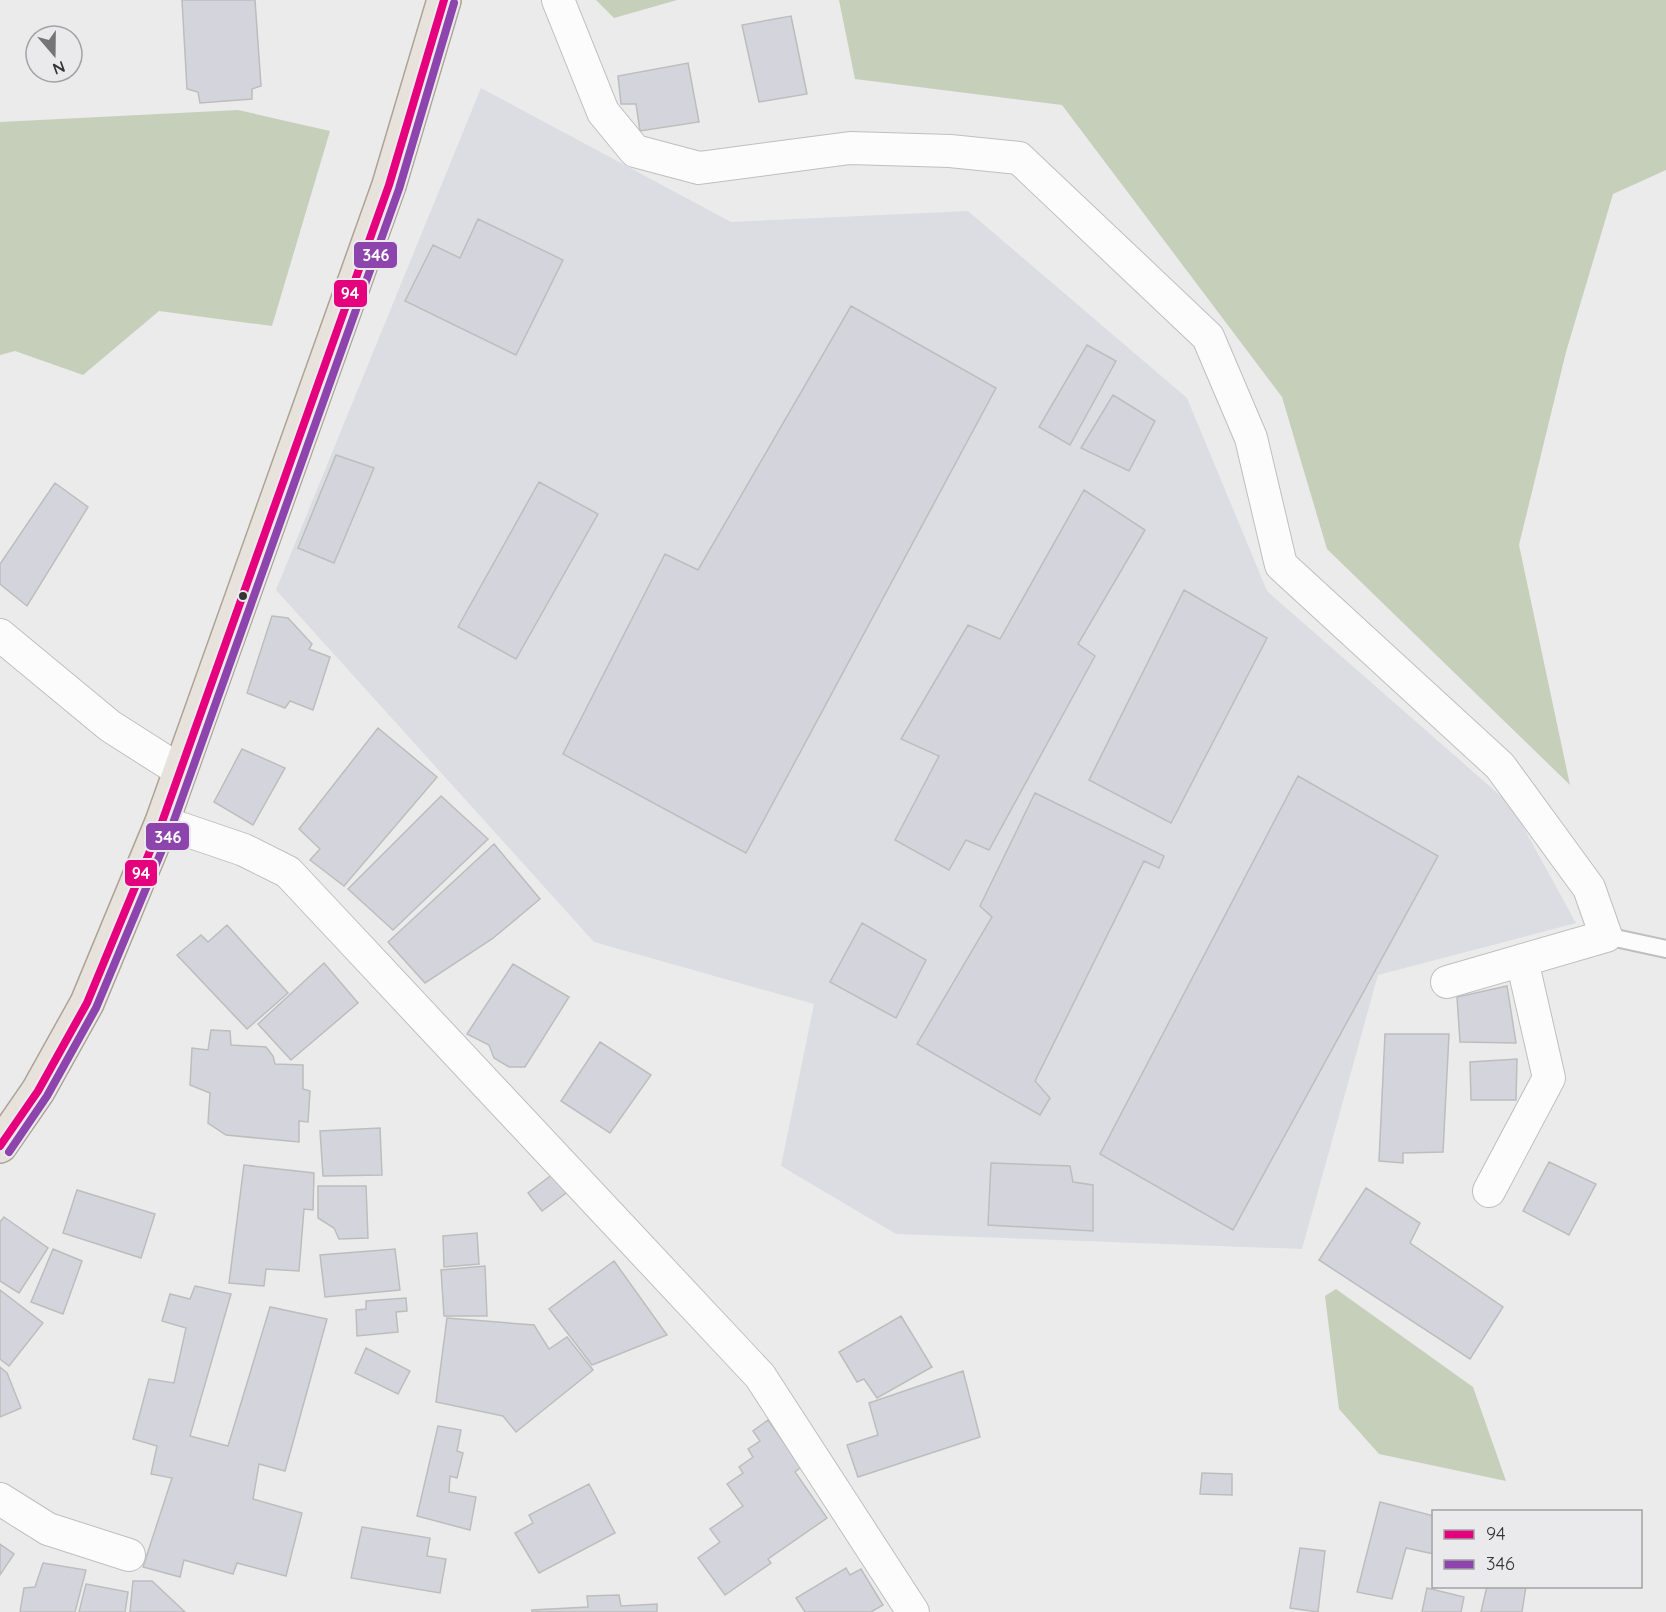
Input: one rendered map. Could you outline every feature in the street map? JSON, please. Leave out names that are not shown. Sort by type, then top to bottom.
[{"type":"main road","points":[[0,1146],[38,1091],[87,1003],[162,822],[385,196],[444,0]]},
{"type":"street","points":[[558,0],[603,112],[635,151],[699,168],[850,148],[950,151],[1019,158],[1208,337],[1251,438],[1281,565],[1500,766],[1588,888],[1606,936],[1447,982]]},
{"type":"street","points":[[0,635],[110,726],[179,770]]},
{"type":"street","points":[[162,822],[194,831],[244,850],[288,872],[760,1376],[914,1612]]},
{"type":"street","points":[[1489,1191],[1549,1078],[1522,960]]},
{"type":"street","points":[[0,1499],[48,1529],[129,1555]]},
{"type":"lane","points":[[1606,936],[1666,949]]},
{"type":"shaded area","points":[[481,88],[731,222],[968,211],[1187,398],[1267,591],[1511,805],[1576,923],[1378,975],[1302,1249],[896,1234],[781,1166],[814,1004],[594,942],[276,590]]},
{"type":"green space","points":[[596,0],[677,0],[614,18]]},
{"type":"green space","points":[[839,0],[1666,0],[1666,170],[1613,194],[1566,352],[1519,545],[1570,785],[1327,549],[1282,397],[1062,105],[855,79]]},
{"type":"green space","points":[[238,110],[330,131],[272,326],[159,311],[83,375],[15,351],[0,355],[0,122]]},
{"type":"green space","points":[[1336,1289],[1473,1387],[1506,1481],[1379,1454],[1339,1409],[1325,1296]]},
{"type":"building","points":[[182,0],[255,0],[261,86],[252,89],[252,99],[200,103],[198,92],[187,89]]},
{"type":"building","points":[[791,16],[807,94],[759,102],[742,25]]},
{"type":"building","points":[[688,63],[699,122],[640,131],[636,104],[621,104],[618,76]]},
{"type":"building","points":[[478,219],[563,260],[516,355],[405,301],[433,245],[460,258]]},
{"type":"building","points":[[851,306],[996,388],[746,853],[563,754],[665,554],[698,570]]},
{"type":"building","points":[[1087,345],[1116,361],[1070,445],[1039,427]]},
{"type":"building","points":[[1113,395],[1155,421],[1129,471],[1081,448]]},
{"type":"building","points":[[336,455],[374,468],[334,563],[298,548]]},
{"type":"building","points":[[539,482],[598,514],[516,659],[458,627]]},
{"type":"building","points":[[55,483],[88,507],[27,606],[0,584],[0,564]]},
{"type":"building","points":[[1084,490],[1145,530],[1078,644],[1095,656],[989,850],[966,840],[949,870],[895,840],[939,756],[901,739],[968,625],[1000,639]]},
{"type":"building","points":[[1184,590],[1267,638],[1171,823],[1089,780]]},
{"type":"building","points":[[272,616],[288,618],[312,644],[309,649],[330,657],[313,710],[290,701],[285,708],[247,693]]},
{"type":"building","points":[[378,728],[437,777],[344,886],[310,860],[320,849],[299,829]]},
{"type":"building","points":[[242,749],[285,768],[253,825],[214,802]]},
{"type":"building","points":[[1298,776],[1438,856],[1233,1230],[1100,1154]]},
{"type":"building","points":[[1035,793],[1164,856],[1159,868],[1144,861],[1035,1081],[1050,1098],[1040,1115],[917,1044],[992,917],[980,906]]},
{"type":"building","points":[[441,796],[488,839],[393,930],[348,889]]},
{"type":"building","points":[[494,844],[540,899],[492,939],[425,983],[388,942]]},
{"type":"building","points":[[862,923],[926,960],[896,1018],[830,982]]},
{"type":"building","points":[[227,925],[288,993],[247,1029],[177,955],[201,935],[208,942]]},
{"type":"building","points":[[324,963],[358,1003],[291,1060],[258,1024]]},
{"type":"building","points":[[513,964],[569,997],[525,1067],[509,1067],[494,1058],[489,1045],[467,1034]]},
{"type":"building","points":[[1507,986],[1516,1043],[1460,1042],[1457,997]]},
{"type":"building","points":[[211,1030],[230,1031],[231,1045],[266,1047],[273,1056],[275,1064],[303,1065],[303,1089],[310,1091],[308,1122],[299,1121],[299,1142],[226,1135],[208,1123],[210,1093],[190,1085],[192,1048],[208,1050]]},
{"type":"building","points":[[1385,1034],[1449,1034],[1443,1152],[1403,1153],[1403,1163],[1379,1161]]},
{"type":"building","points":[[600,1042],[651,1075],[610,1133],[561,1101]]},
{"type":"building","points":[[1517,1059],[1516,1100],[1471,1100],[1470,1062]]},
{"type":"building","points":[[380,1128],[382,1175],[323,1176],[320,1131]]},
{"type":"building","points":[[1549,1162],[1596,1184],[1569,1235],[1523,1211]]},
{"type":"building","points":[[991,1163],[1070,1166],[1073,1182],[1093,1185],[1093,1231],[988,1225]]},
{"type":"building","points":[[244,1165],[314,1173],[313,1210],[304,1209],[299,1271],[266,1269],[264,1286],[229,1283]]},
{"type":"building","points":[[553,1174],[566,1193],[542,1211],[528,1193]]},
{"type":"building","points":[[318,1186],[366,1186],[368,1238],[339,1239],[334,1228],[318,1218]]},
{"type":"building","points":[[1366,1188],[1420,1223],[1410,1243],[1503,1307],[1470,1359],[1319,1260]]},
{"type":"building","points":[[77,1190],[155,1214],[141,1258],[63,1233]]},
{"type":"building","points":[[4,1217],[48,1248],[19,1293],[0,1281],[0,1222]]},
{"type":"building","points":[[477,1233],[479,1264],[444,1267],[443,1236]]},
{"type":"building","points":[[53,1249],[82,1261],[63,1314],[31,1302]]},
{"type":"building","points":[[395,1249],[400,1290],[325,1297],[320,1255]]},
{"type":"building","points":[[614,1261],[667,1335],[592,1365],[549,1309]]},
{"type":"building","points":[[485,1266],[487,1316],[444,1316],[441,1270]]},
{"type":"building","points":[[195,1286],[231,1294],[190,1436],[228,1446],[270,1307],[327,1319],[285,1471],[259,1464],[253,1499],[302,1513],[286,1576],[237,1563],[233,1574],[184,1560],[180,1577],[143,1567],[172,1478],[151,1474],[157,1446],[133,1439],[149,1379],[174,1383],[186,1328],[162,1321],[170,1294],[190,1299]]},
{"type":"building","points":[[0,1290],[43,1323],[9,1366],[0,1359]]},
{"type":"building","points":[[406,1298],[407,1311],[396,1312],[398,1332],[357,1336],[356,1310],[366,1309],[366,1301]]},
{"type":"building","points":[[901,1316],[932,1367],[877,1398],[864,1379],[857,1382],[839,1352]]},
{"type":"building","points":[[447,1318],[534,1325],[549,1349],[567,1337],[593,1370],[516,1432],[503,1416],[436,1402]]},
{"type":"building","points":[[366,1348],[410,1371],[398,1394],[355,1373]]},
{"type":"building","points":[[0,1367],[7,1373],[21,1408],[0,1417]]},
{"type":"building","points":[[963,1371],[980,1437],[858,1477],[847,1445],[878,1435],[869,1403]]},
{"type":"building","points":[[768,1420],[801,1467],[795,1472],[827,1518],[768,1559],[771,1563],[725,1595],[698,1558],[720,1542],[710,1529],[743,1506],[727,1484],[743,1473],[739,1467],[753,1457],[748,1449],[760,1441],[753,1431]]},
{"type":"building","points":[[438,1426],[461,1430],[457,1451],[463,1453],[457,1478],[450,1476],[449,1492],[476,1497],[470,1530],[417,1516]]},
{"type":"building","points":[[1202,1473],[1232,1474],[1232,1495],[1200,1494]]},
{"type":"building","points":[[589,1484],[615,1533],[539,1573],[515,1533],[533,1523],[529,1515]]},
{"type":"building","points":[[1380,1502],[1432,1515],[1432,1554],[1406,1548],[1392,1599],[1357,1592]]},
{"type":"building","points":[[362,1527],[430,1538],[427,1556],[446,1559],[440,1593],[351,1578]]},
{"type":"building","points":[[0,1544],[14,1554],[0,1575]]},
{"type":"building","points":[[1300,1548],[1325,1551],[1318,1612],[1290,1608]]},
{"type":"building","points":[[43,1563],[86,1570],[75,1612],[20,1612],[24,1588],[35,1587]]},
{"type":"building","points":[[846,1568],[850,1575],[861,1569],[883,1605],[871,1612],[805,1612],[796,1598]]},
{"type":"building","points":[[133,1581],[152,1581],[185,1612],[130,1612]]},
{"type":"building","points":[[86,1584],[128,1592],[125,1612],[79,1612]]},
{"type":"building","points":[[1427,1588],[1464,1597],[1461,1612],[1422,1612]]},
{"type":"building","points":[[1487,1588],[1526,1588],[1522,1612],[1481,1612]]},
{"type":"building","points":[[619,1595],[621,1606],[657,1604],[657,1612],[532,1612],[532,1610],[588,1607],[587,1596]]},
{"type":"transit line","name":"94","points":[[0,1146],[38,1091],[87,1003],[162,822],[389,185],[444,0]]},
{"type":"transit line","name":"346","points":[[9,1152],[47,1096],[96,1008],[172,826],[399,189],[454,3]]}]
